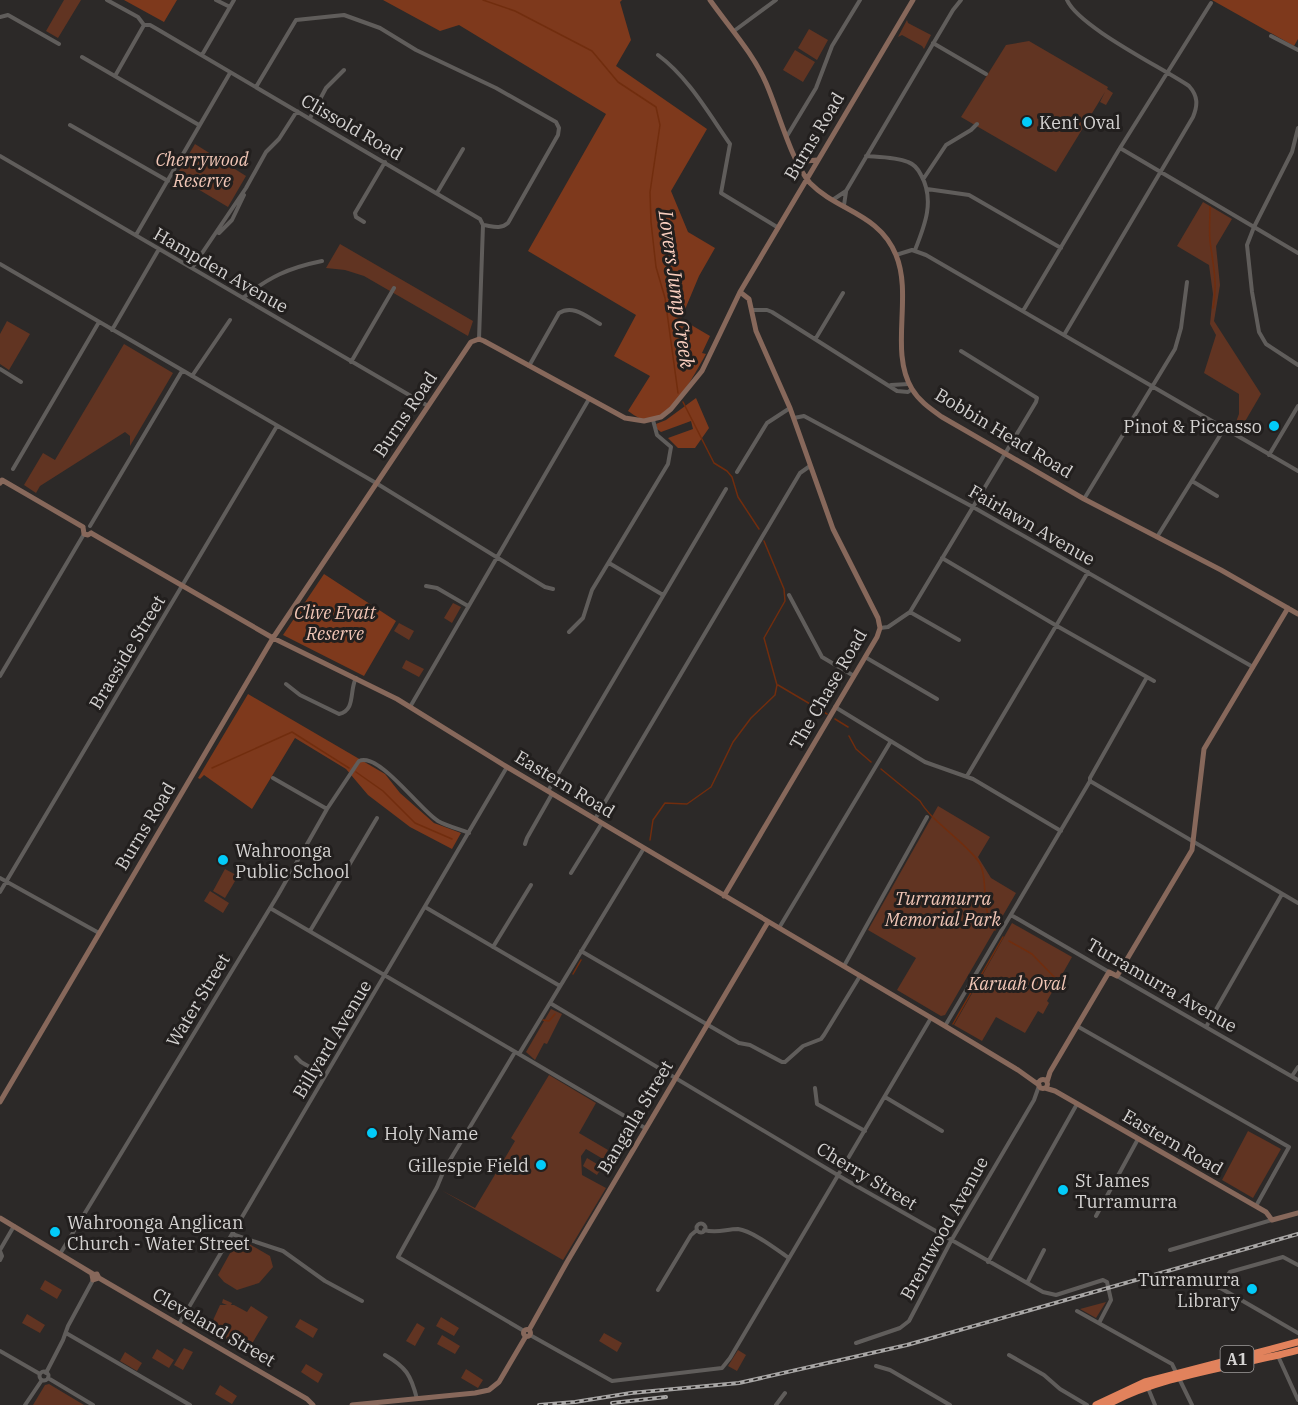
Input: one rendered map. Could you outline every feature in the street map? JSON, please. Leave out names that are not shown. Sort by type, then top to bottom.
[{"type":"highway","name":"A1","points":[[1107,1405],[1178,1376],[1298,1342]]},
{"type":"highway","name":"A1","points":[[1096,1405],[1143,1383],[1298,1350]]},
{"type":"main road","points":[[710,0],[762,74],[801,170],[814,186],[877,227],[889,241],[896,255],[903,282],[903,358],[911,386]]},
{"type":"main road","name":"Burns Road","points":[[653,420],[671,409],[702,371],[740,292],[913,0]]},
{"type":"main road","points":[[796,157],[806,161],[817,160]]},
{"type":"main road","name":"The Chase Road","points":[[724,896],[877,637],[879,628],[878,618],[832,529],[794,418],[756,331],[749,299],[740,292]]},
{"type":"main road","points":[[479,339],[625,418],[639,421],[653,420]]},
{"type":"main road","name":"Burns Road","points":[[0,1102],[273,638],[471,342],[479,339]]},
{"type":"main road","name":"Bobbin Head Road","points":[[911,386],[922,401],[942,417],[1084,498],[1297,611]]},
{"type":"main road","points":[[1,481],[83,527],[87,525],[91,529],[88,535],[84,534],[83,527]]},
{"type":"main road","name":"Eastern Road","points":[[91,529],[273,638],[365,682],[410,707],[1018,1070],[1268,1213],[1272,1220]]},
{"type":"main road","points":[[1117,976],[1192,850],[1204,749],[1288,608]]},
{"type":"main road","name":"Bangalla Street","points":[[417,1399],[489,1390],[499,1382],[645,1128],[768,922]]},
{"type":"main road","name":"Turramurra Avenue","points":[[1109,972],[1117,976]]},
{"type":"main road","name":"Brentwood Avenue","points":[[1043,1084],[1109,972]]},
{"type":"main road","points":[[1272,1220],[1298,1213]]},
{"type":"main road","name":"Cleveland Street","points":[[0,1218],[95,1277],[307,1399],[313,1405]]},
{"type":"main road","points":[[352,1405],[417,1399]]},
{"type":"street","name":"Clissold Road","points":[[107,0],[138,17],[144,25],[150,25],[476,215],[483,225]]},
{"type":"street","points":[[216,0],[230,7]]},
{"type":"street","points":[[202,55],[234,0]]},
{"type":"street","points":[[733,32],[776,0]]},
{"type":"street","points":[[787,136],[816,88],[832,46],[860,0]]},
{"type":"street","points":[[844,205],[846,191],[933,43],[961,0]]},
{"type":"street","points":[[1064,335],[1193,117],[1197,105],[1195,94],[1189,86],[1168,71],[1097,31],[1073,9],[1067,0]]},
{"type":"street","points":[[1023,311],[1120,148],[1211,3]]},
{"type":"street","points":[[0,17],[8,15],[59,44]]},
{"type":"street","points":[[256,87],[296,20],[344,15],[380,28],[416,51],[496,88],[556,122],[559,128],[558,135],[508,223],[496,227],[483,225],[479,339]]},
{"type":"street","points":[[115,76],[144,25]]},
{"type":"street","points":[[1271,36],[1298,50]]},
{"type":"street","points":[[933,43],[986,74]]},
{"type":"street","points":[[658,55],[681,76],[730,144],[721,192],[777,227]]},
{"type":"street","points":[[82,57],[199,125]]},
{"type":"street","points":[[310,118],[326,88],[344,70]]},
{"type":"street","points":[[135,235],[230,73]]},
{"type":"street","points":[[192,268],[210,242],[232,220],[266,152],[279,139],[297,111]]},
{"type":"street","points":[[923,178],[946,145],[977,124]]},
{"type":"street","points":[[69,125],[168,181]]},
{"type":"street","points":[[1298,129],[1296,145],[1247,245],[1251,292],[1259,332],[1266,344],[1298,365]]},
{"type":"street","points":[[1120,148],[1298,253]]},
{"type":"street","points":[[437,193],[463,149]]},
{"type":"street","name":"Hampden Avenue","points":[[0,156],[428,406]]},
{"type":"street","points":[[866,156],[909,162],[923,178],[927,189],[927,216],[915,250]]},
{"type":"street","points":[[364,222],[356,217],[355,213],[385,162]]},
{"type":"street","points":[[927,189],[961,193],[978,199],[1061,248]]},
{"type":"street","points":[[834,199],[846,191]]},
{"type":"street","points":[[112,330],[159,249]]},
{"type":"street","points":[[896,255],[915,250],[1298,471]]},
{"type":"street","points":[[243,298],[272,276],[295,267],[322,261]]},
{"type":"street","points":[[0,264],[376,483],[545,587],[553,589]]},
{"type":"street","points":[[1084,498],[1179,339],[1187,282]]},
{"type":"street","points":[[351,362],[394,288]]},
{"type":"street","points":[[816,338],[843,293]]},
{"type":"street","points":[[529,366],[562,311],[573,309],[600,324]]},
{"type":"street","points":[[752,310],[772,312],[891,385],[897,391],[904,392],[911,386]]},
{"type":"street","points":[[192,376],[230,320]]},
{"type":"street","points":[[13,469],[99,322]]},
{"type":"street","points":[[879,628],[888,627],[910,612],[1035,406],[1037,398],[961,351]]},
{"type":"street","points":[[0,369],[21,381]]},
{"type":"street","points":[[91,529],[182,370]]},
{"type":"street","points":[[891,385],[911,386]]},
{"type":"street","points":[[410,707],[589,399]]},
{"type":"street","points":[[1269,455],[1298,406]]},
{"type":"street","points":[[736,472],[767,423],[790,408]]},
{"type":"street","name":"Fairlawn Avenue","points":[[794,418],[804,416],[973,507],[1253,667]]},
{"type":"street","points":[[569,632],[583,618],[591,593],[670,458],[671,447],[657,435],[653,420]]},
{"type":"street","name":"Braeside Street","points":[[0,892],[277,426]]},
{"type":"street","points":[[1157,537],[1224,429]]},
{"type":"street","points":[[595,819],[800,473],[810,466]]},
{"type":"street","points":[[1192,481],[1216,496]]},
{"type":"street","points":[[525,844],[550,792],[726,489]]},
{"type":"street","points":[[0,676],[84,534]]},
{"type":"street","points":[[942,558],[1154,681]]},
{"type":"street","points":[[609,562],[663,595]]},
{"type":"street","points":[[967,776],[1088,572]]},
{"type":"street","points":[[426,586],[437,588],[468,606]]},
{"type":"street","points":[[789,595],[822,657],[854,676]]},
{"type":"street","points":[[910,612],[959,640]]},
{"type":"street","points":[[865,657],[937,699]]},
{"type":"street","points":[[945,1026],[1090,782],[1090,777],[1147,677]]},
{"type":"street","points":[[286,684],[300,695],[339,714],[350,707],[356,678]]},
{"type":"street","points":[[352,689],[357,684],[365,682]]},
{"type":"street","points":[[835,707],[925,762],[967,776],[1061,831]]},
{"type":"street","points":[[779,928],[891,741]]},
{"type":"street","name":"Water Street","points":[[60,1254],[270,908],[327,808],[359,761],[370,760],[381,766],[436,819],[469,833]]},
{"type":"street","name":"Billyard Avenue","points":[[179,1324],[507,767]]},
{"type":"street","points":[[273,778],[327,808]]},
{"type":"street","points":[[1090,782],[1298,903]]},
{"type":"street","points":[[843,966],[927,817]]},
{"type":"street","points":[[310,931],[377,818]]},
{"type":"street","points":[[571,873],[602,823]]},
{"type":"street","points":[[644,848],[550,1003],[444,1170],[398,1257],[612,1381],[722,1368],[840,1175],[931,1018]]},
{"type":"street","points":[[0,878],[99,934]]},
{"type":"street","points":[[493,947],[531,885]]},
{"type":"street","points":[[1206,1027],[1282,894]]},
{"type":"street","points":[[425,907],[560,986]]},
{"type":"street","points":[[270,908],[645,1128]]},
{"type":"street","name":"Turramurra Avenue","points":[[1011,915],[1109,972]]},
{"type":"street","points":[[581,951],[739,1043],[750,1045],[782,1062],[785,1062],[800,1048],[821,1039],[860,976]]},
{"type":"street","name":"Turramurra Avenue","points":[[1117,976],[1298,1080]]},
{"type":"street","name":"Cherry Street","points":[[550,1003],[951,1241],[1027,1283],[1051,1295],[1103,1280],[1107,1282],[1111,1296],[1110,1303],[1099,1323]]},
{"type":"street","points":[[1077,1026],[1289,1147],[1256,1206]]},
{"type":"street","points":[[296,1057],[325,1076]]},
{"type":"street","points":[[1292,1076],[1298,1067]]},
{"type":"street","name":"Brentwood Avenue","points":[[856,1343],[900,1328],[909,1321],[951,1241],[1043,1084]]},
{"type":"street","points":[[815,1088],[817,1104],[865,1131]]},
{"type":"street","points":[[885,1097],[942,1131]]},
{"type":"street","points":[[988,1262],[1077,1104]]},
{"type":"street","points":[[1096,1216],[1138,1139]]},
{"type":"street","points":[[1170,1250],[1272,1220]]},
{"type":"street","points":[[658,1290],[691,1235],[697,1230],[700,1221],[705,1226],[705,1230]]},
{"type":"street","points":[[0,1260],[2,1256],[0,1251],[14,1226]]},
{"type":"street","points":[[697,1230],[718,1233],[742,1230],[789,1258]]},
{"type":"street","points":[[232,1234],[283,1251],[325,1281],[362,1301]]},
{"type":"street","points":[[1027,1283],[1044,1250]]},
{"type":"street","points":[[1219,1288],[1228,1274],[1237,1270],[1283,1257],[1298,1265]]},
{"type":"street","points":[[93,1405],[48,1378],[46,1373],[95,1277]]},
{"type":"street","points":[[1210,1282],[1298,1334]]},
{"type":"street","points":[[1077,1311],[1172,1365],[1192,1405]]},
{"type":"street","points":[[66,1333],[190,1405]]},
{"type":"street","points":[[0,1351],[40,1374],[46,1373]]},
{"type":"street","points":[[385,1355],[399,1363],[407,1372],[413,1382],[417,1399]]},
{"type":"street","points":[[1009,1355],[1044,1375],[1060,1389],[1087,1405]]},
{"type":"street","points":[[1278,1356],[1298,1400]]},
{"type":"street","points":[[876,1366],[890,1370],[950,1405]]},
{"type":"street","points":[[40,1374],[39,1377],[42,1380]]},
{"type":"street","points":[[25,1405],[42,1380],[48,1378]]},
{"type":"street","points":[[1148,1388],[1155,1405]]},
{"type":"street","points":[[776,1405],[785,1393]]},
{"type":"green space","points":[[64,0],[81,0],[58,38],[46,31]]},
{"type":"green space","points":[[124,0],[177,0],[164,22]]},
{"type":"green space","points":[[383,0],[622,0],[620,2],[631,40],[616,66],[707,129],[671,191],[688,232],[715,248],[699,276],[681,319],[710,336],[702,353],[706,354],[690,382],[668,410],[650,419],[638,417],[628,411],[650,376],[614,356],[636,315],[528,251],[606,114],[459,25],[440,31]]},
{"type":"green space","points":[[1212,0],[1298,0],[1298,39],[1294,46]]},
{"type":"green space","points":[[907,20],[908,23],[931,35],[924,49],[902,35],[898,37]]},
{"type":"green space","points":[[809,29],[828,40],[817,60],[798,48]]},
{"type":"green space","points":[[1029,41],[1108,87],[1107,89],[1113,93],[1106,105],[1100,102],[1105,92],[1056,172],[961,117],[1006,45]]},
{"type":"green space","points":[[795,50],[815,62],[803,82],[783,70]]},
{"type":"green space","name":"Cherrywood Reserve","points":[[195,144],[246,176],[228,207],[176,176]]},
{"type":"green space","points":[[1203,202],[1232,219],[1216,246],[1220,285],[1214,321],[1261,394],[1240,430],[1234,427],[1239,414],[1239,394],[1204,373],[1216,335],[1210,324],[1213,294],[1209,265],[1177,246]]},
{"type":"green space","points":[[340,244],[473,321],[468,336],[364,276],[345,270],[326,268]]},
{"type":"green space","points":[[7,321],[30,334],[9,370],[0,364],[0,334]]},
{"type":"green space","points":[[124,344],[173,373],[130,446],[130,436],[125,432],[40,486],[36,493],[24,485],[43,453],[55,460]]},
{"type":"green space","points":[[696,398],[709,428],[695,448],[678,448],[668,438],[693,429],[691,421],[661,432],[657,429],[656,424],[666,420]]},
{"type":"green space","name":"Clive Evatt Reserve","points":[[324,574],[396,621],[364,676],[283,635]]},
{"type":"green space","points":[[453,603],[461,607],[452,623],[444,618]]},
{"type":"green space","points":[[399,623],[414,631],[409,640],[394,631]]},
{"type":"green space","points":[[406,660],[424,669],[419,677],[402,668]]},
{"type":"green space","points":[[248,694],[385,774],[400,793],[434,823],[461,833],[452,849],[410,827],[368,795],[346,769],[295,738],[252,809],[204,775],[198,778]]},
{"type":"green space","name":"Turramurra Memorial Park","points":[[938,806],[990,837],[978,857],[991,878],[1016,893],[945,1015],[941,1016],[897,990],[916,958],[868,930]]},
{"type":"green space","points":[[225,869],[238,876],[225,898],[213,891]]},
{"type":"green space","points":[[210,891],[229,903],[223,913],[204,901]]},
{"type":"green space","name":"Karuah Oval","points":[[1012,923],[1072,957],[1047,1001],[1049,1003],[1043,1014],[1038,1011],[1025,1033],[996,1017],[982,1041],[954,1025]]},
{"type":"green space","points":[[551,1009],[562,1014],[547,1044],[544,1043],[535,1060],[526,1052]]},
{"type":"green space","name":"Gillespie Field","points":[[549,1075],[596,1103],[579,1133],[608,1150],[603,1159],[586,1149],[581,1156],[582,1175],[606,1188],[563,1260],[441,1190],[475,1208],[515,1141],[511,1138]]},
{"type":"green space","points":[[1248,1131],[1281,1149],[1253,1198],[1222,1180]]},
{"type":"green space","points":[[587,1158],[602,1167],[597,1175],[583,1166]]},
{"type":"green space","points":[[244,1241],[270,1256],[273,1267],[259,1283],[237,1290],[218,1275],[234,1246]]},
{"type":"green space","points":[[45,1280],[62,1290],[57,1299],[40,1289]]},
{"type":"green space","points":[[223,1299],[247,1312],[251,1306],[268,1317],[247,1352],[209,1329],[220,1305],[227,1305],[222,1303]]},
{"type":"green space","points":[[1106,1302],[1096,1318],[1080,1309]]},
{"type":"green space","points":[[27,1314],[45,1325],[40,1333],[22,1323]]},
{"type":"green space","points":[[441,1317],[459,1328],[454,1336],[436,1326]]},
{"type":"green space","points":[[300,1319],[318,1329],[313,1338],[295,1327]]},
{"type":"green space","points":[[417,1323],[425,1328],[415,1346],[406,1341]]},
{"type":"green space","points":[[604,1333],[622,1343],[617,1352],[599,1341]]},
{"type":"green space","points":[[442,1335],[460,1346],[455,1354],[437,1344]]},
{"type":"green space","points":[[184,1348],[193,1352],[183,1370],[174,1365]]},
{"type":"green space","points":[[157,1349],[174,1360],[169,1368],[152,1358]]},
{"type":"green space","points":[[738,1350],[746,1355],[737,1371],[728,1366]]},
{"type":"green space","points":[[125,1352],[142,1363],[137,1371],[120,1361]]},
{"type":"green space","points":[[306,1364],[323,1374],[318,1383],[301,1372]]},
{"type":"green space","points":[[466,1369],[483,1380],[478,1388],[461,1378]]},
{"type":"green space","points":[[49,1384],[84,1405],[33,1405],[45,1385]]},
{"type":"green space","points":[[220,1385],[237,1396],[232,1404],[215,1394]]},
{"type":"waterway","name":"Lovers Jump Creek","points":[[483,0],[515,11],[592,51],[618,82],[656,107],[660,125],[650,192],[651,222],[656,267],[665,298],[678,393]]},
{"type":"waterway","points":[[1210,207],[1210,237],[1215,283],[1213,308]]},
{"type":"waterway","name":"Lovers Jump Creek","points":[[683,402],[714,463],[732,477],[738,497],[759,529]]},
{"type":"waterway","points":[[650,840],[653,820],[665,803],[687,804],[711,787],[733,742],[751,718],[775,695],[777,685],[764,638],[785,601],[784,589],[764,541]]},
{"type":"waterway","points":[[778,685],[827,714]]},
{"type":"waterway","points":[[835,719],[848,727]]},
{"type":"waterway","points":[[212,768],[292,732],[349,768]]},
{"type":"waterway","points":[[849,736],[856,749],[871,762]]},
{"type":"waterway","points":[[881,769],[920,801],[925,809],[979,862],[984,877],[988,914],[995,930]]},
{"type":"waterway","points":[[356,772],[383,791],[415,823],[452,839]]},
{"type":"waterway","points":[[953,1024],[1003,937]]},
{"type":"waterway","points":[[1009,941],[1032,954],[1057,980]]},
{"type":"waterway","points":[[573,974],[581,960]]},
{"type":"waterway","points":[[543,1020],[549,1021],[555,1014]]},
{"type":"railway","points":[[539,1405],[631,1393],[739,1383],[907,1345],[1298,1234]]},
{"type":"railway","points":[[612,1403],[666,1397]]},
{"type":"place","name":"Kent Oval","points":[[1027,122]]},
{"type":"place","name":"Pinot & Piccasso","points":[[1274,426]]},
{"type":"place","name":"Wahroonga Public School","points":[[223,860]]},
{"type":"place","name":"Holy Name","points":[[372,1133]]},
{"type":"place","name":"Gillespie Field","points":[[541,1165]]},
{"type":"place","name":"St James Turramurra","points":[[1063,1190]]},
{"type":"place","name":"Wahroonga Anglican Church - Water Street","points":[[55,1232]]},
{"type":"place","name":"Turramurra Library","points":[[1252,1289]]}]
